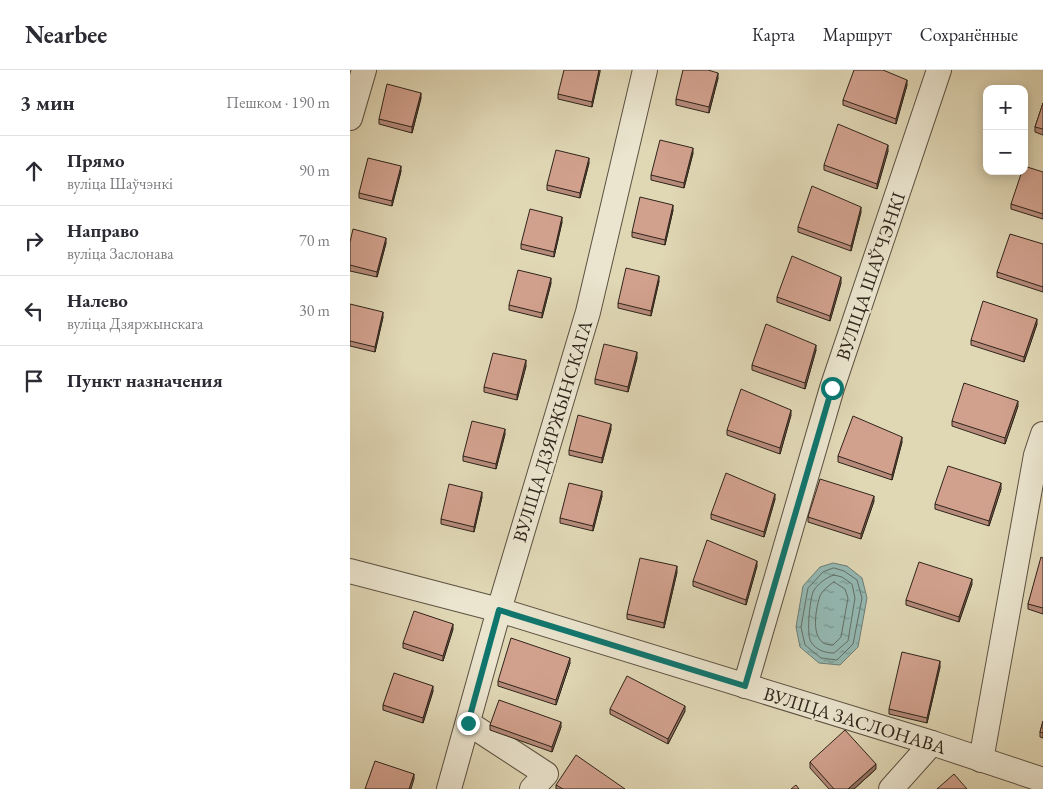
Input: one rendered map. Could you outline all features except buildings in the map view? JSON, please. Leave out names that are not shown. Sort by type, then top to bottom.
[{"type":"street","points":[[350,118],[364,70]]},
{"type":"street","name":"ВУЛІЦА ДЗЯРЖЫНСКАГА","points":[[449,789],[499,610],[588,312],[646,70]]},
{"type":"street","name":"ВУЛІЦА ШАЎЧЭНКІ","points":[[745,686],[832,388],[939,70]]},
{"type":"street","points":[[981,760],[1036,455],[1043,434]]},
{"type":"street","name":"ВУЛІЦА ЗАСЛОНАВА","points":[[350,571],[499,610],[932,743],[1043,780]]},
{"type":"street","points":[[468,723],[546,774],[532,789]]},
{"type":"street","points":[[891,789],[932,743]]},
{"type":"water","points":[[833,563],[847,566],[862,578],[867,598],[858,647],[840,665],[819,663],[800,647],[796,627],[803,586],[820,567]]},
{"type":"route","points":[[468,723],[499,610],[745,686],[832,388]]}]
